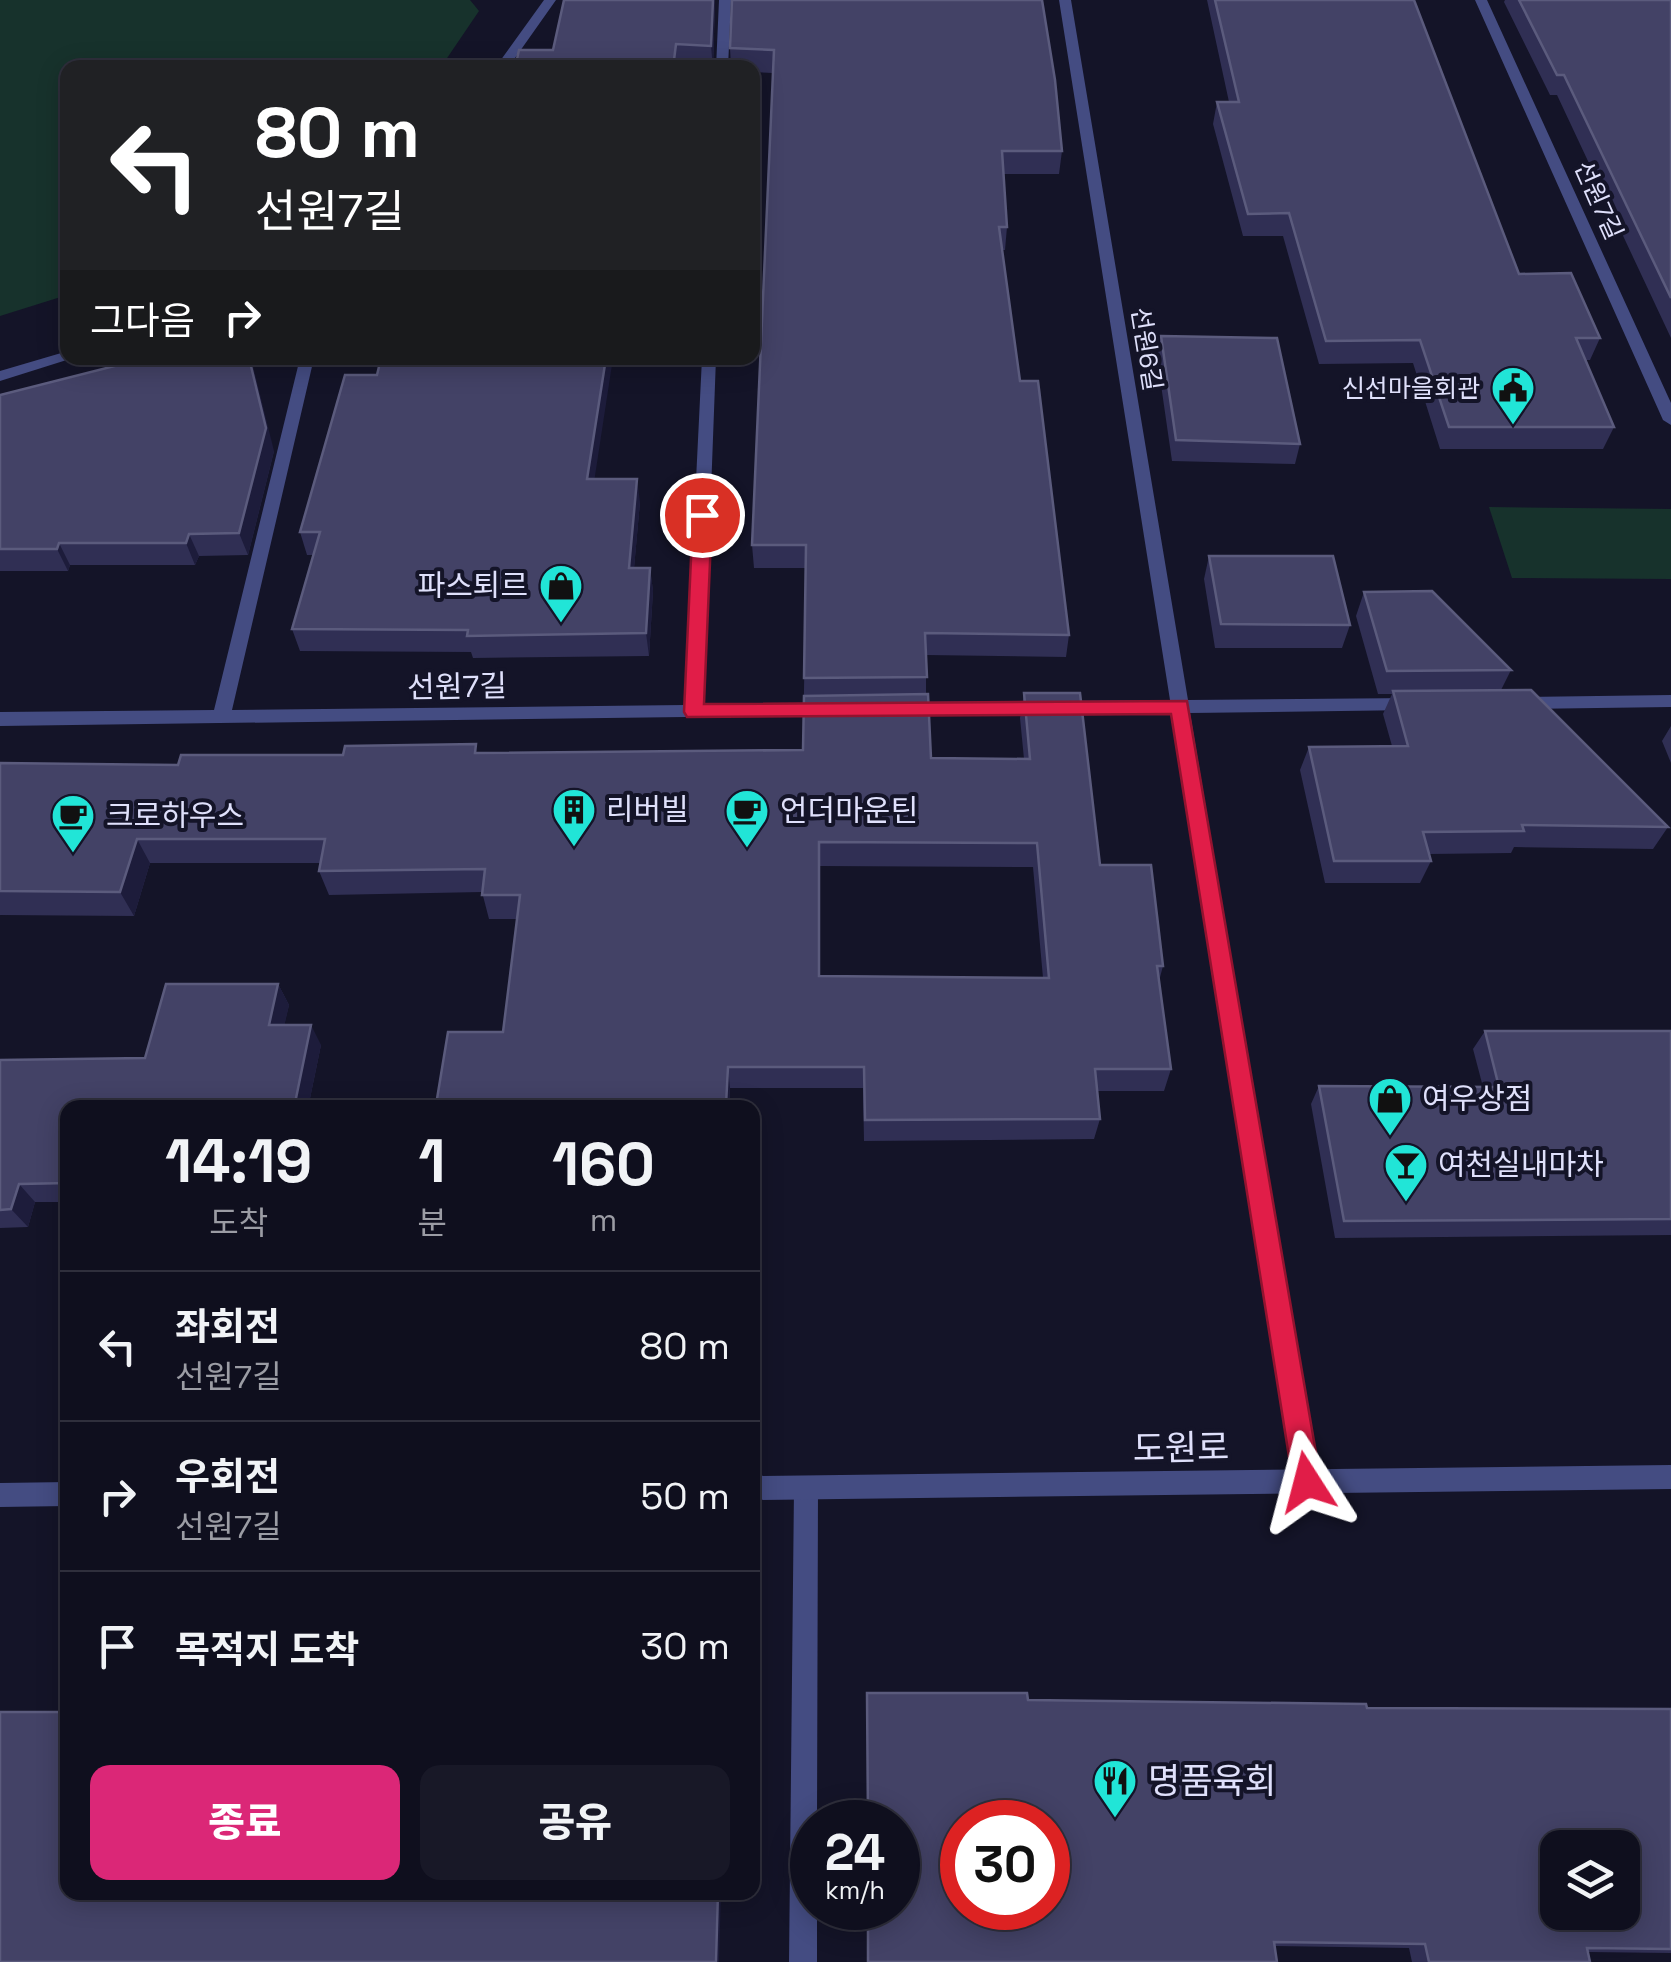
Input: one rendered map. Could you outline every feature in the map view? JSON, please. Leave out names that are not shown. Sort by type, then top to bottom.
[{"type":"street","points":[[507,60],[550,0]]},
{"type":"street","points":[[722,60],[725,0]]},
{"type":"street","name":"선원6길","points":[[1065,0],[1307,1482]]},
{"type":"street","name":"선원7길","points":[[1481,0],[1671,420]]},
{"type":"street","points":[[0,376],[60,358]]},
{"type":"street","points":[[221,716],[305,365]]},
{"type":"street","points":[[694,712],[710,365]]},
{"type":"street","points":[[1494,703],[1671,701]]},
{"type":"street","points":[[888,710],[1435,704]]},
{"type":"street","name":"선원7길","points":[[0,719],[849,710]]},
{"type":"street","name":"도원로","points":[[760,1488],[1671,1477]]},
{"type":"street","points":[[803,1962],[806,1488]]},
{"type":"street","points":[[0,1495],[60,1494]]},
{"type":"green space","points":[[0,0],[470,0],[479,11],[446,60],[60,60],[60,297],[0,316]]},
{"type":"green space","points":[[1489,507],[1671,509],[1671,579],[1512,578]]},
{"type":"building","points":[[564,0],[713,0],[711,46],[676,44],[674,60],[517,60],[519,50],[553,50]]},
{"type":"building","points":[[732,0],[1042,0],[1062,151],[1002,151],[1007,227],[999,227],[1020,381],[1038,381],[1069,635],[925,633],[927,677],[804,678],[806,545],[752,545],[774,50],[730,48]]},
{"type":"building","points":[[1215,0],[1414,0],[1519,274],[1571,273],[1600,338],[1576,338],[1614,427],[1449,427],[1420,340],[1326,341],[1289,213],[1248,214],[1217,102],[1239,102]]},
{"type":"building","points":[[1519,0],[1671,0],[1671,298],[1564,75],[1557,75]]},
{"type":"building","points":[[1161,336],[1277,338],[1300,444],[1176,440]]},
{"type":"building","points":[[118,365],[251,365],[266,428],[239,533],[189,534],[186,543],[59,543],[57,549],[0,549],[0,395]]},
{"type":"building","points":[[379,365],[605,365],[587,479],[637,479],[629,568],[650,568],[646,633],[467,636],[468,630],[292,629],[320,532],[300,532],[345,375],[377,375]]},
{"type":"building","points":[[1209,556],[1333,556],[1350,625],[1221,624]]},
{"type":"building","points":[[1432,591],[1511,670],[1387,671],[1364,592]]},
{"type":"building","points":[[1531,690],[1668,827],[1522,825],[1524,831],[1423,832],[1431,861],[1334,861],[1309,747],[1408,746],[1393,691]]},
{"type":"building","points":[[1024,693],[1080,693],[1100,865],[1151,865],[1163,966],[1157,966],[1171,1069],[1095,1069],[1100,1119],[865,1120],[864,1067],[728,1067],[726,1100],[437,1100],[448,1032],[503,1032],[520,895],[482,895],[485,869],[319,871],[325,839],[137,839],[120,892],[0,891],[0,763],[178,765],[181,755],[343,755],[345,746],[476,744],[475,753],[803,750],[804,696],[928,694],[931,758],[1030,759]],"holes":[[[819,842],[1037,843],[1049,978],[819,976]]]},
{"type":"building","points":[[166,984],[278,984],[269,1025],[311,1025],[296,1100],[60,1100],[60,1183],[19,1184],[11,1209],[0,1210],[0,1060],[145,1058]]},
{"type":"building","points":[[1485,1031],[1671,1031],[1671,1219],[1344,1221],[1319,1086],[1499,1087]]},
{"type":"building","points":[[867,1693],[1027,1693],[1028,1700],[1366,1704],[1367,1708],[1671,1709],[1671,1949],[1587,1948],[1590,1962],[1429,1962],[1425,1944],[1274,1942],[1277,1962],[868,1962],[868,1930],[920,1930],[920,1800],[868,1800]]},
{"type":"building","points":[[0,1712],[60,1712],[60,1900],[718,1900],[716,1962],[0,1962]]},
{"type":"place","name":"신선마을회관","points":[[1513,426]]},
{"type":"place","name":"파스퇴르","points":[[561,624]]},
{"type":"place","name":"리버빌","points":[[574,848]]},
{"type":"place","name":"언더마운틴","points":[[747,849]]},
{"type":"place","name":"크로하우스","points":[[73,854]]},
{"type":"place","name":"여우상점","points":[[1390,1137]]},
{"type":"place","name":"여천실내마차","points":[[1406,1203]]},
{"type":"place","name":"명품육회","points":[[1115,1819]]},
{"type":"route","points":[[702,515],[694,712],[1180,706],[1307,1482]]}]
